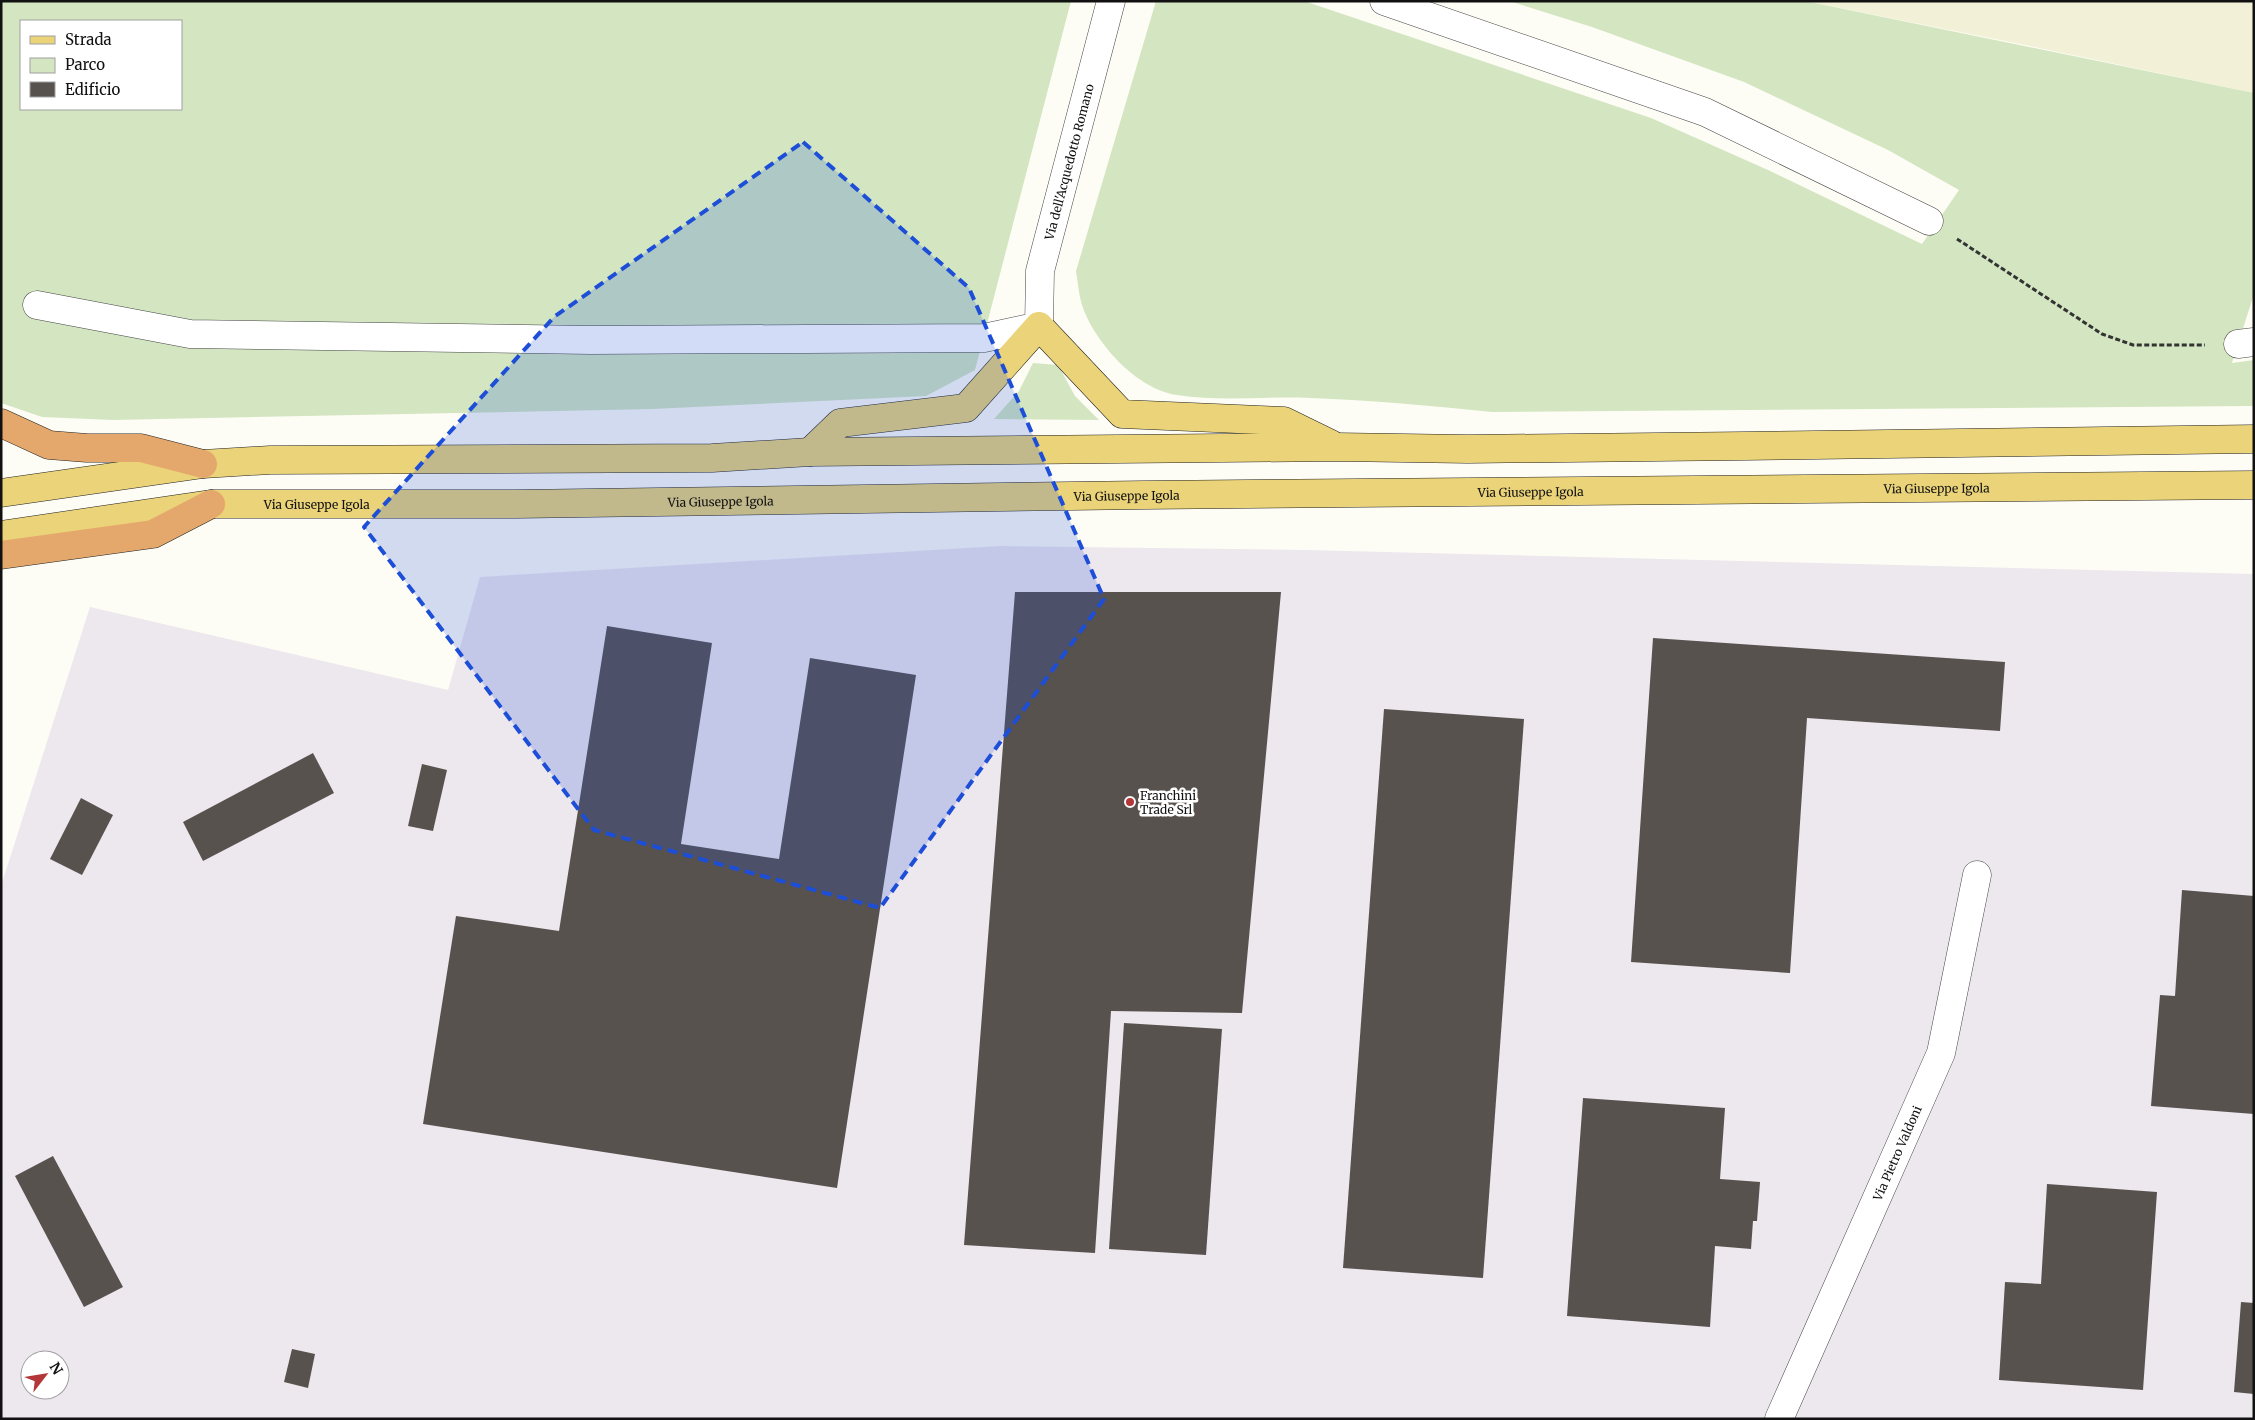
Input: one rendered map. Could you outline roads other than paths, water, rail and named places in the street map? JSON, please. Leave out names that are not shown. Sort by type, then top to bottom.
[{"type":"highway","points":[[1,423],[49,444],[141,448],[203,464]]},
{"type":"highway","points":[[1,555],[153,534],[211,504]]},
{"type":"main road","points":[[810,452],[840,422],[966,408],[1039,326],[1122,414],[1284,421],[1337,447]]},
{"type":"main road","points":[[1,493],[203,464],[300,460],[712,458],[810,452],[1337,447],[1478,449],[2254,438]]},
{"type":"main road","name":"Via Giuseppe Igola","points":[[1,535],[211,504],[516,504],[1144,494],[2254,485]]},
{"type":"street","name":"Via dell'Acquedotto Romano","points":[[1039,326],[1040,271],[1111,1]]},
{"type":"street","points":[[1384,1],[1705,112],[1929,221]]},
{"type":"street","points":[[37,305],[200,334],[591,340],[984,338],[1039,326]]},
{"type":"street","name":"Via Pietro Valdoni","points":[[1779,1419],[1941,1053],[1977,875]]},
{"type":"place","name":"Franchini Trade Srl","points":[[1130,802]]}]
